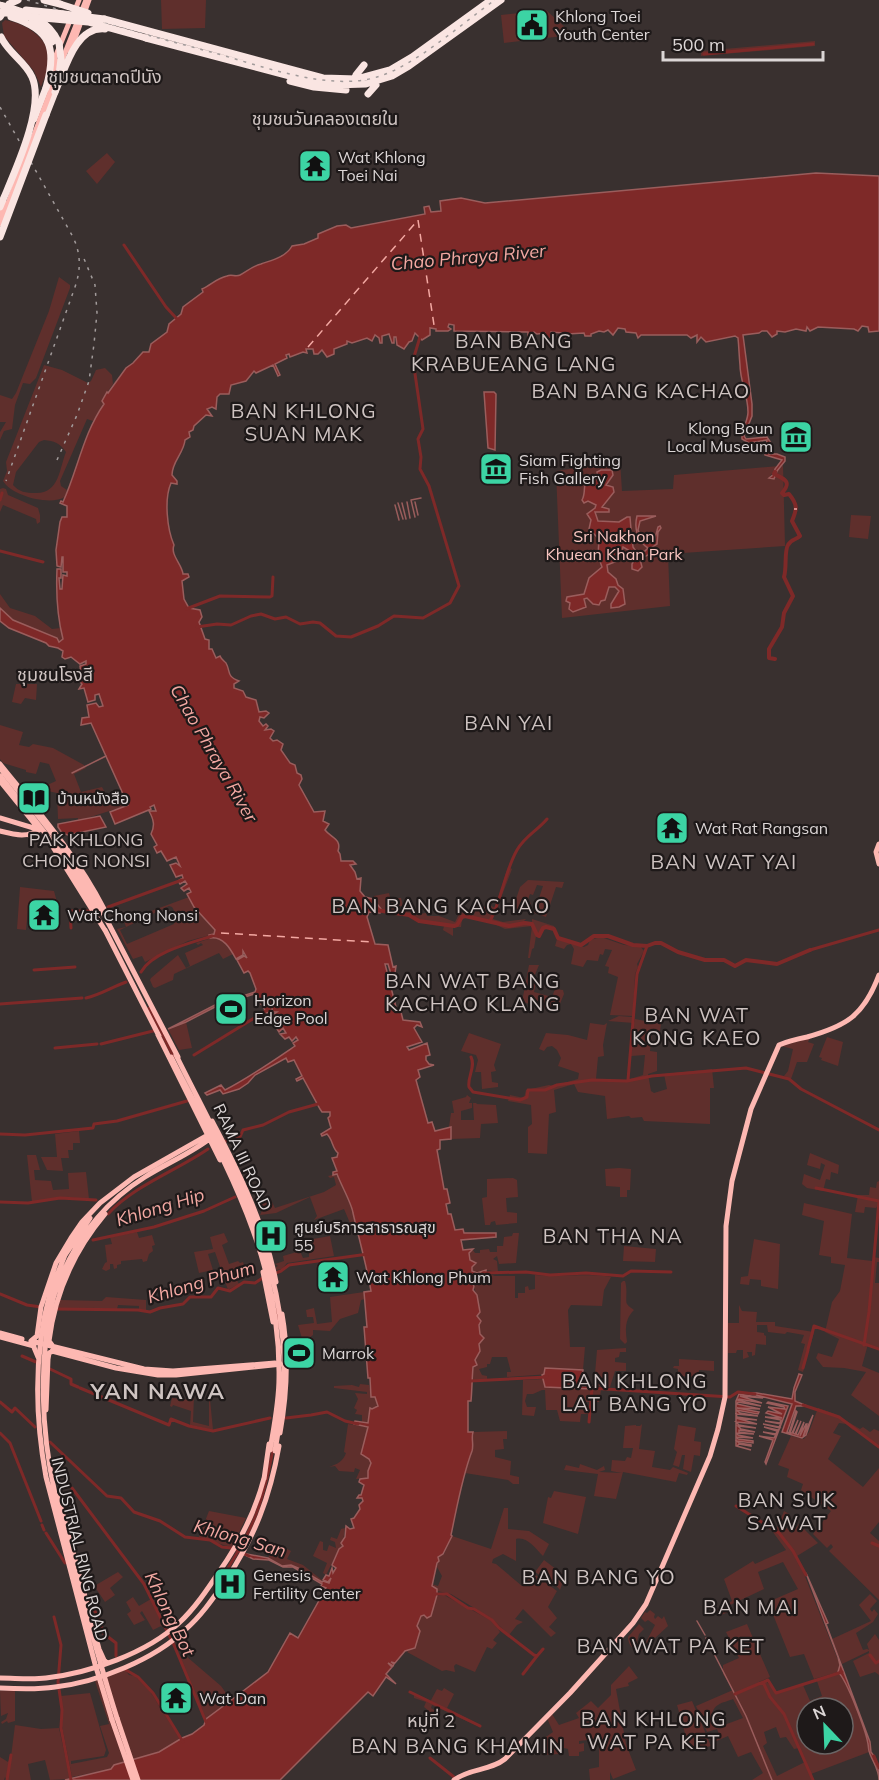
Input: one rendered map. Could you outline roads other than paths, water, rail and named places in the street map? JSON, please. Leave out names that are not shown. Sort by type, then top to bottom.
[{"type":"highway","points":[[0,13],[9,4],[18,0]]},
{"type":"highway","points":[[44,0],[104,20],[261,62],[335,79],[373,76],[404,62],[491,0]]},
{"type":"highway","points":[[261,62],[337,76],[376,72],[426,43],[485,0]]},
{"type":"highway","points":[[0,13],[88,22],[321,83],[347,85],[366,84],[392,76],[501,0]]},
{"type":"highway","points":[[0,5],[44,22],[55,34],[60,47],[61,59],[55,92]]},
{"type":"highway","points":[[11,8],[104,20]]},
{"type":"highway","points":[[355,89],[366,94],[376,86],[411,70],[442,48],[486,11]]},
{"type":"highway","points":[[0,13],[30,18],[42,27],[56,50],[57,62],[0,205]]},
{"type":"highway","points":[[0,237],[55,92],[76,46],[88,32],[103,29],[146,38]]},
{"type":"highway","points":[[0,35],[33,80],[37,96],[30,128]]},
{"type":"highway","points":[[227,60],[259,73],[314,87],[337,90],[376,86]]},
{"type":"highway","points":[[356,75],[366,66],[376,72]]},
{"type":"main road","points":[[25,140],[56,55],[83,0]]},
{"type":"main road","points":[[32,154],[63,69],[83,0]]},
{"type":"main road","points":[[0,216],[83,0]]},
{"type":"main road","points":[[0,225],[83,0]]},
{"type":"main road","points":[[0,225],[58,62],[63,39]]},
{"type":"main road","points":[[0,216],[48,99],[63,69]]},
{"type":"main road","points":[[30,128],[30,134],[34,136],[40,132]]},
{"type":"main road","points":[[0,205],[20,152]]},
{"type":"main road","points":[[0,237],[28,165]]},
{"type":"main road","points":[[10,177],[18,171],[24,175]]},
{"type":"main road","points":[[24,175],[32,173]]},
{"type":"main road","name":"RAMA III ROAD","points":[[0,766],[56,834],[94,890],[165,1032],[206,1122],[208,1138],[233,1174],[258,1219],[274,1275],[284,1410],[264,1509],[242,1555],[205,1609],[185,1630],[152,1654],[87,1681],[58,1687],[0,1688]]},
{"type":"main road","name":"RAMA III ROAD","points":[[0,766],[62,846],[98,908],[106,932]]},
{"type":"main road","name":"RAMA III ROAD","points":[[0,776],[58,849],[112,927]]},
{"type":"main road","name":"RAMA III ROAD","points":[[0,781],[50,842],[106,932],[158,1035],[206,1122],[218,1133],[254,1237],[279,1327],[277,1355],[281,1364],[277,1374],[282,1383],[264,1479]]},
{"type":"main road","points":[[23,836],[29,818],[35,817],[38,811]]},
{"type":"main road","points":[[0,818],[56,834]]},
{"type":"main road","points":[[23,836],[44,827],[45,820]]},
{"type":"main road","points":[[0,831],[42,838],[50,842]]},
{"type":"main road","points":[[879,844],[876,852],[879,864]]},
{"type":"main road","points":[[57,853],[60,848],[65,847]]},
{"type":"main road","points":[[454,1780],[466,1773],[494,1766],[505,1759],[570,1693],[637,1618],[648,1601],[710,1456],[724,1396],[726,1221],[733,1176],[751,1109],[779,1045],[829,1030],[852,1018],[868,1000],[879,975]]},
{"type":"main road","name":"RAMA III ROAD","points":[[165,1032],[173,1056],[243,1200],[264,1262],[274,1316],[279,1370],[272,1477]]},
{"type":"main road","name":"RAMA III ROAD","points":[[158,1035],[173,1056]]},
{"type":"main road","points":[[198,1139],[206,1122]]},
{"type":"main road","points":[[208,1138],[218,1133]]},
{"type":"main road","name":"INDUSTRIAL RING ROAD","points":[[133,1780],[95,1664],[45,1477],[39,1432],[42,1324],[52,1294],[65,1267],[93,1221],[113,1197],[142,1171],[198,1139],[208,1138]]},
{"type":"main road","name":"INDUSTRIAL RING ROAD","points":[[89,1670],[92,1661],[89,1647],[43,1470],[37,1407],[38,1353],[32,1343],[37,1336],[42,1307],[54,1269],[71,1238],[92,1212],[145,1176],[199,1146],[208,1138]]},
{"type":"main road","points":[[199,1146],[210,1146],[216,1152]]},
{"type":"main road","name":"INDUSTRIAL RING ROAD","points":[[107,1663],[102,1657],[98,1644],[55,1488],[46,1409],[47,1366],[48,1356],[53,1349],[49,1341],[54,1308],[76,1255],[113,1197]]},
{"type":"main road","name":"INDUSTRIAL RING ROAD","points":[[52,1294],[45,1353],[44,1414],[55,1495],[100,1662],[138,1780]]},
{"type":"main road","points":[[38,1327],[43,1334],[50,1331]]},
{"type":"main road","points":[[0,1335],[143,1374],[213,1372],[267,1365],[277,1355]]},
{"type":"main road","points":[[53,1349],[144,1370],[213,1369],[213,1372]]},
{"type":"main road","points":[[39,1366],[42,1363],[47,1366]]},
{"type":"main road","points":[[197,1369],[281,1364]]},
{"type":"main road","points":[[267,1365],[277,1374]]},
{"type":"main road","name":"RAMA III ROAD","points":[[0,1678],[37,1679],[89,1670],[141,1649],[168,1632],[196,1605],[235,1549],[249,1524],[272,1451]]},
{"type":"main road","points":[[56,1523],[60,1518],[64,1521]]},
{"type":"main road","points":[[89,1647],[93,1650],[98,1647],[98,1644]]},
{"type":"water","name":"Chao Phraya River","points":[[816,173],[879,176],[879,331],[869,332],[868,327],[862,326],[858,331],[818,327],[810,331],[807,327],[806,331],[796,329],[785,332],[777,331],[777,334],[772,337],[767,331],[743,335],[752,404],[752,416],[744,436],[746,439],[767,437],[771,443],[769,454],[785,457],[774,479],[769,478],[782,460],[765,455],[767,440],[749,443],[742,439],[748,412],[740,371],[738,338],[735,336],[706,342],[701,337],[697,342],[697,335],[691,338],[687,335],[641,335],[638,338],[636,333],[618,328],[613,335],[608,330],[599,331],[591,336],[585,336],[584,333],[567,334],[565,338],[563,333],[551,332],[550,342],[547,343],[545,333],[534,332],[530,339],[528,332],[454,331],[454,325],[449,324],[448,327],[451,329],[448,331],[436,331],[430,328],[430,335],[422,340],[415,333],[412,341],[404,349],[397,345],[396,337],[392,343],[389,334],[382,336],[382,343],[375,335],[372,341],[367,338],[352,343],[347,341],[347,344],[334,349],[334,354],[327,357],[322,350],[314,354],[313,349],[306,349],[307,353],[303,352],[290,357],[289,354],[286,355],[287,358],[275,364],[280,375],[278,376],[273,365],[256,373],[254,371],[246,381],[231,385],[229,394],[220,394],[217,397],[216,409],[212,407],[207,409],[212,416],[206,415],[194,426],[189,432],[190,437],[185,440],[172,475],[177,484],[171,483],[167,505],[168,523],[175,556],[183,574],[188,574],[189,577],[182,581],[184,599],[189,608],[200,610],[202,617],[199,622],[205,639],[209,640],[209,649],[212,649],[216,658],[220,656],[226,663],[230,675],[239,681],[234,684],[234,688],[243,691],[246,697],[256,700],[259,712],[269,713],[264,718],[260,717],[259,721],[263,726],[266,724],[268,726],[265,730],[274,731],[270,738],[273,741],[277,740],[283,744],[281,750],[290,763],[295,765],[297,773],[301,775],[299,785],[314,812],[325,811],[323,821],[329,824],[325,830],[337,841],[341,861],[353,861],[356,864],[350,865],[357,879],[361,878],[360,891],[365,897],[373,899],[381,909],[380,913],[369,912],[367,917],[375,944],[388,945],[393,967],[396,966],[395,973],[391,974],[388,964],[385,964],[397,1011],[399,1012],[400,1008],[403,1020],[420,1022],[422,1027],[417,1025],[414,1028],[422,1042],[407,1047],[409,1050],[427,1043],[430,1055],[426,1056],[426,1060],[429,1064],[434,1065],[418,1070],[420,1077],[416,1080],[428,1123],[432,1122],[435,1131],[451,1127],[451,1139],[440,1140],[440,1149],[437,1150],[444,1189],[447,1189],[450,1203],[446,1204],[448,1214],[451,1214],[455,1230],[463,1229],[464,1233],[496,1233],[496,1237],[461,1240],[463,1250],[473,1249],[469,1253],[470,1260],[476,1263],[472,1271],[477,1273],[486,1270],[486,1273],[475,1274],[472,1283],[480,1312],[477,1316],[481,1321],[480,1334],[484,1338],[479,1344],[480,1351],[475,1360],[477,1365],[473,1367],[471,1401],[468,1401],[468,1432],[473,1432],[473,1449],[465,1471],[452,1536],[443,1554],[438,1557],[432,1586],[437,1589],[437,1595],[431,1616],[427,1618],[424,1615],[421,1616],[417,1626],[420,1631],[415,1648],[405,1651],[395,1663],[391,1662],[393,1666],[388,1663],[392,1667],[386,1674],[396,1684],[386,1677],[373,1696],[368,1692],[280,1780],[65,1780],[111,1769],[114,1765],[159,1752],[192,1734],[204,1725],[206,1719],[226,1704],[231,1705],[231,1700],[268,1672],[290,1633],[298,1638],[326,1588],[293,1567],[283,1567],[269,1560],[253,1559],[245,1555],[268,1558],[282,1566],[291,1565],[322,1582],[329,1583],[331,1578],[328,1582],[323,1580],[326,1575],[329,1576],[332,1568],[333,1573],[336,1568],[332,1565],[339,1549],[343,1546],[341,1543],[345,1537],[346,1526],[350,1529],[354,1528],[351,1519],[360,1509],[359,1505],[363,1501],[362,1498],[357,1498],[361,1495],[364,1485],[359,1482],[360,1479],[368,1478],[371,1463],[361,1454],[368,1427],[354,1424],[355,1421],[368,1423],[370,1408],[378,1406],[375,1397],[371,1397],[364,1327],[367,1327],[364,1292],[371,1291],[369,1281],[349,1200],[337,1174],[333,1175],[333,1172],[337,1171],[332,1158],[337,1157],[338,1153],[327,1134],[322,1136],[321,1134],[331,1128],[328,1118],[330,1112],[322,1112],[303,1078],[297,1081],[296,1079],[302,1076],[294,1060],[288,1062],[286,1058],[255,1075],[239,1089],[223,1094],[220,1090],[207,1095],[205,1093],[221,1085],[225,1090],[234,1085],[295,1046],[293,1043],[298,1040],[296,1037],[292,1041],[289,1037],[285,1039],[280,1034],[286,1033],[283,1028],[279,1032],[271,1020],[275,1019],[273,1015],[277,1012],[273,1012],[272,1009],[267,1013],[254,994],[215,1007],[168,1029],[215,1005],[255,992],[250,973],[248,971],[244,973],[237,960],[244,956],[247,958],[243,951],[243,955],[236,959],[229,947],[222,941],[210,938],[209,935],[214,934],[215,930],[194,907],[187,894],[191,892],[189,888],[184,891],[181,888],[187,884],[185,881],[180,884],[178,881],[183,878],[182,875],[176,877],[170,865],[176,863],[180,866],[176,857],[167,861],[161,851],[157,853],[154,847],[157,845],[151,834],[153,823],[149,811],[156,811],[154,805],[150,807],[151,809],[115,824],[110,812],[128,805],[91,723],[81,725],[82,718],[89,717],[87,705],[96,703],[99,707],[103,706],[99,694],[95,695],[95,700],[88,702],[84,688],[79,689],[82,684],[75,677],[81,675],[80,666],[86,664],[86,661],[80,664],[71,657],[65,659],[62,657],[63,651],[58,648],[9,628],[0,621],[0,608],[13,620],[57,638],[59,642],[63,639],[57,604],[57,569],[61,569],[60,589],[62,589],[63,575],[67,576],[67,572],[63,572],[63,557],[61,567],[57,566],[56,550],[60,522],[62,517],[67,517],[67,506],[60,503],[63,502],[68,490],[91,427],[104,404],[102,401],[126,368],[143,352],[149,352],[151,344],[167,332],[169,324],[181,314],[183,307],[203,292],[202,289],[217,280],[229,275],[240,275],[282,255],[292,246],[318,238],[318,234],[337,226],[346,225],[351,228],[425,214],[424,207],[429,206],[431,212],[441,211],[440,201],[461,198],[485,203]]},
{"type":"water","points":[[484,392],[496,394],[495,450],[488,448]]},
{"type":"water","points":[[612,470],[613,475],[606,485],[613,487],[614,492],[602,507],[609,509],[609,512],[595,512],[598,521],[619,522],[630,517],[631,529],[626,532],[632,534],[633,547],[637,553],[648,548],[637,534],[637,516],[656,516],[640,521],[638,530],[648,543],[654,542],[658,527],[661,528],[658,532],[657,544],[651,548],[648,555],[640,559],[642,567],[638,571],[632,569],[635,559],[630,551],[623,547],[620,560],[607,565],[608,572],[623,589],[625,604],[611,608],[619,591],[615,587],[609,587],[605,600],[599,605],[593,604],[587,598],[584,599],[586,607],[573,612],[569,609],[570,603],[566,601],[567,597],[584,594],[589,578],[602,567],[598,556],[599,539],[589,529],[591,520],[587,514],[596,505],[588,501],[584,503],[582,500],[586,480],[591,477],[598,480],[597,472]]},
{"type":"water","points":[[100,816],[106,827],[68,835],[62,833],[58,827],[58,824]]},
{"type":"water","points":[[545,1368],[583,1370],[582,1386],[592,1386],[591,1389],[545,1387],[542,1375]]},
{"type":"water","points":[[799,1374],[802,1375],[795,1392],[795,1401],[807,1406],[796,1406],[787,1432],[789,1433],[796,1411],[790,1433],[798,1420],[793,1433],[795,1434],[801,1421],[796,1434],[798,1435],[804,1422],[800,1436],[807,1424],[803,1437],[813,1415],[806,1435],[802,1438],[782,1432],[792,1404],[748,1393],[792,1399]]},
{"type":"water","points":[[739,1394],[763,1398],[740,1396],[762,1403],[738,1400],[761,1406],[738,1402],[737,1404],[760,1409],[737,1408],[759,1412],[758,1414],[736,1410],[736,1401]]},
{"type":"water","points":[[768,1402],[788,1406],[780,1428],[763,1424],[779,1427],[781,1424],[765,1421],[780,1423],[781,1420],[765,1417],[782,1418],[766,1413],[768,1411],[782,1414],[768,1407],[785,1409]]},
{"type":"water","points":[[736,1410],[740,1413],[758,1416],[736,1414]]},
{"type":"water","points":[[736,1418],[757,1424],[736,1422]]},
{"type":"water","points":[[736,1422],[739,1425],[756,1428],[738,1426],[741,1429],[755,1432],[739,1430],[739,1432],[754,1434],[737,1433],[753,1438],[737,1437],[753,1441],[753,1443],[737,1441],[751,1446],[739,1444],[737,1446],[751,1450],[736,1446]]},
{"type":"water","points":[[764,1427],[779,1429],[766,1464],[773,1440],[759,1436],[774,1438],[776,1435],[763,1432],[776,1434],[777,1431]]},
{"type":"water","points":[[806,1573],[828,1623],[826,1624],[853,1696],[851,1696],[838,1672],[840,1665]]},
{"type":"water","points":[[855,1702],[879,1771],[879,1780],[877,1769],[869,1752]]},
{"type":"waterway","points":[[704,54],[813,44]]},
{"type":"waterway","points":[[124,245],[166,307],[177,319]]},
{"type":"waterway","points":[[197,627],[217,624],[231,625],[261,614],[275,619],[286,617],[300,624],[320,623],[336,636],[351,637],[378,626],[394,616],[423,618],[450,603],[459,586],[429,486],[420,469],[418,439],[423,429],[413,360],[420,337]]},
{"type":"waterway","points":[[775,472],[774,474],[787,483],[782,493],[789,494],[794,501],[796,510],[792,521],[800,536],[787,548],[784,577],[793,596],[784,613],[782,627],[769,649],[769,658],[775,659]]},
{"type":"waterway","points":[[0,500],[2,493]]},
{"type":"waterway","points":[[415,517],[411,500],[421,498]]},
{"type":"waterway","points":[[407,502],[410,518]]},
{"type":"waterway","points":[[415,502],[418,515]]},
{"type":"waterway","points":[[398,503],[403,519]]},
{"type":"waterway","points":[[402,503],[406,519]]},
{"type":"waterway","points":[[395,505],[399,520]]},
{"type":"waterway","points":[[0,551],[43,562]]},
{"type":"waterway","points":[[186,609],[220,596],[270,597],[272,596],[273,577]]},
{"type":"waterway","points":[[72,773],[106,756]]},
{"type":"waterway","points":[[490,921],[517,850],[547,819]]},
{"type":"waterway","points":[[108,907],[182,880]]},
{"type":"waterway","points":[[376,910],[409,915],[419,921],[454,926],[465,916],[509,926],[532,924],[539,936],[546,927],[554,929],[558,938],[581,945],[594,936],[608,936],[633,945],[647,946],[661,943],[678,952],[705,960],[724,960],[735,966],[746,960],[777,964],[810,950]]},
{"type":"waterway","points":[[71,928],[70,911],[90,911]]},
{"type":"waterway","points":[[810,950],[879,930]]},
{"type":"waterway","points":[[141,972],[146,965],[162,954],[212,936]]},
{"type":"waterway","points":[[628,1080],[637,974],[647,946]]},
{"type":"waterway","points":[[34,970],[75,967]]},
{"type":"waterway","points":[[86,998],[126,982]]},
{"type":"waterway","points":[[0,1004],[82,998]]},
{"type":"waterway","points":[[149,1008],[174,1058]]},
{"type":"waterway","points":[[194,1055],[269,1009]]},
{"type":"waterway","points":[[101,1044],[153,1031]]},
{"type":"waterway","points":[[55,1048],[97,1044]]},
{"type":"waterway","points":[[471,1057],[473,1064],[469,1087],[473,1092],[520,1100],[527,1097],[528,1090],[545,1090],[557,1085],[592,1080],[627,1081],[652,1076],[746,1068],[789,1079],[801,1089],[879,1130]]},
{"type":"waterway","points":[[0,1134],[25,1135],[93,1128],[94,1124],[117,1121],[187,1101]]},
{"type":"waterway","points":[[226,1141],[240,1137],[243,1130],[263,1125],[289,1112],[318,1104]]},
{"type":"waterway","points":[[108,1214],[143,1186],[208,1149]]},
{"type":"waterway","points":[[816,1188],[879,1201]]},
{"type":"waterway","name":"Khlong Hip","points":[[93,1240],[154,1227],[204,1211],[235,1197]]},
{"type":"waterway","points":[[0,1202],[28,1203],[60,1198],[96,1200]]},
{"type":"waterway","points":[[864,1345],[879,1201]]},
{"type":"waterway","name":"Khlong Phum","points":[[273,1274],[289,1265],[368,1254]]},
{"type":"waterway","points":[[483,1273],[526,1272],[550,1275],[586,1273],[623,1276],[631,1271],[671,1272]]},
{"type":"waterway","name":"Khlong Phum","points":[[56,1309],[150,1312],[183,1304],[190,1297],[211,1297],[218,1288],[230,1291],[244,1282],[255,1283],[264,1277]]},
{"type":"waterway","name":"Khlong Phum","points":[[0,1294],[27,1305],[41,1307]]},
{"type":"waterway","points":[[276,1309],[279,1326]]},
{"type":"waterway","points":[[808,1349],[814,1326],[879,1349]]},
{"type":"waterway","points":[[803,1368],[808,1350]]},
{"type":"waterway","points":[[22,1356],[36,1362]]},
{"type":"waterway","points":[[50,1369],[71,1379],[71,1384],[78,1387]]},
{"type":"waterway","points":[[470,1381],[547,1377]]},
{"type":"waterway","points":[[80,1388],[169,1425],[171,1419],[213,1431],[270,1418]]},
{"type":"waterway","points":[[590,1388],[730,1397],[738,1392],[755,1394]]},
{"type":"waterway","points":[[589,1422],[592,1388]]},
{"type":"waterway","name":"Khlong San","points":[[0,1402],[12,1412],[15,1408],[35,1427]]},
{"type":"waterway","points":[[803,1405],[839,1417],[879,1447]]},
{"type":"waterway","points":[[286,1418],[327,1412],[345,1421],[358,1424]]},
{"type":"waterway","points":[[0,1433],[10,1443],[41,1521]]},
{"type":"waterway","name":"Khlong San","points":[[50,1442],[107,1496],[121,1498],[134,1512],[160,1521],[185,1537],[210,1540],[222,1547],[231,1548],[249,1556]]},
{"type":"waterway","points":[[220,1580],[255,1518],[273,1449]]},
{"type":"waterway","name":"Khlong Bot","points":[[72,1488],[144,1584],[174,1645],[206,1722]]},
{"type":"waterway","points":[[736,1506],[779,1533],[793,1551],[806,1575]]},
{"type":"waterway","points":[[42,1525],[44,1530]]},
{"type":"waterway","points":[[46,1533],[65,1563]]},
{"type":"waterway","points":[[872,1543],[879,1546]]},
{"type":"waterway","points":[[434,1594],[447,1594],[468,1608],[474,1609],[492,1620],[534,1655],[537,1656],[543,1649]]},
{"type":"waterway","points":[[88,1598],[100,1621],[103,1633],[116,1643],[116,1656]]},
{"type":"waterway","points":[[54,1617],[61,1645],[58,1682],[62,1710],[61,1728],[71,1780]]},
{"type":"waterway","points":[[697,1621],[705,1635]]},
{"type":"waterway","points":[[706,1638],[746,1716],[772,1780]]},
{"type":"waterway","points":[[870,1655],[876,1663],[879,1661]]},
{"type":"waterway","points":[[523,1674],[537,1656]]},
{"type":"waterway","points":[[126,1670],[138,1677],[153,1693],[183,1742]]},
{"type":"waterway","points":[[735,1694],[768,1680],[776,1693],[842,1672]]},
{"type":"waterway","points":[[763,1682],[770,1697],[784,1714],[813,1780]]},
{"type":"waterway","points":[[410,1692],[480,1726]]},
{"type":"waterway","points":[[7,1780],[11,1755]]},
{"type":"waterway","points":[[874,1756],[879,1768]]},
{"type":"waterway","points":[[430,1758],[454,1777]]},
{"type":"railway","points":[[27,0],[272,70],[338,81],[358,81],[392,72],[422,54],[495,0]]},
{"type":"railway","points":[[0,107],[73,237],[78,249],[79,262],[75,287],[6,481]]},
{"type":"railway","points":[[57,460],[89,381],[94,344],[97,313],[95,285],[82,254]]},
{"type":"place","name":"Khlong Toei Youth Center","points":[[532,25]]},
{"type":"place","name":"Wat Khlong Toei Nai","points":[[315,166]]},
{"type":"place","name":"Klong Boun Local Museum","points":[[796,437]]},
{"type":"place","name":"Siam Fighting Fish Gallery","points":[[496,469]]},
{"type":"place","name":"บ้านหนังสือ","points":[[34,798]]},
{"type":"place","name":"Wat Rat Rangsan","points":[[672,828]]},
{"type":"place","name":"Wat Chong Nonsi","points":[[44,915]]},
{"type":"place","name":"Horizon Edge Pool","points":[[231,1009]]},
{"type":"place","name":"ศูนย์บริการสาธารณสุข 55","points":[[271,1236]]},
{"type":"place","name":"Wat Khlong Phum","points":[[333,1277]]},
{"type":"place","name":"Marrok","points":[[299,1353]]},
{"type":"place","name":"Genesis Fertility Center","points":[[230,1584]]},
{"type":"place","name":"Wat Dan","points":[[176,1698]]},
{"type":"district","name":"ชุมชนตลาดปีนัง","points":[[105,76]]},
{"type":"district","name":"ชุมชนวันคลองเตยใน","points":[[325,118]]},
{"type":"district","name":"BAN BANG KRABUEANG LANG","points":[[514,352]]},
{"type":"district","name":"BAN BANG KACHAO","points":[[641,390]]},
{"type":"district","name":"BAN KHLONG SUAN MAK","points":[[304,422]]},
{"type":"district","name":"ชุมชนโรงสี","points":[[55,674]]},
{"type":"district","name":"BAN YAI","points":[[509,722]]},
{"type":"district","name":"PAK KHLONG CHONG NONSI","points":[[86,849]]},
{"type":"district","name":"BAN WAT YAI","points":[[724,861]]},
{"type":"district","name":"BAN BANG KACHAO","points":[[441,905]]},
{"type":"district","name":"BAN WAT BANG KACHAO KLANG","points":[[473,992]]},
{"type":"district","name":"BAN WAT KONG KAEO","points":[[697,1026]]},
{"type":"district","name":"BAN THA NA","points":[[613,1235]]},
{"type":"district","name":"YAN NAWA","points":[[158,1391]]},
{"type":"district","name":"BAN KHLONG LAT BANG YO","points":[[635,1392]]},
{"type":"district","name":"BAN SUK SAWAT","points":[[787,1510]]},
{"type":"district","name":"BAN BANG YO","points":[[599,1576]]},
{"type":"district","name":"BAN MAI","points":[[751,1606]]},
{"type":"district","name":"BAN WAT PA KET","points":[[671,1645]]},
{"type":"district","name":"หมู่ที่ 2","points":[[431,1720]]},
{"type":"district","name":"BAN KHLONG WAT PA KET","points":[[654,1730]]},
{"type":"district","name":"BAN BANG KHAMIN","points":[[458,1745]]},
{"type":"park label","name":"Sri Nakhon Khuean Khan Park","points":[[614,545]]}]
